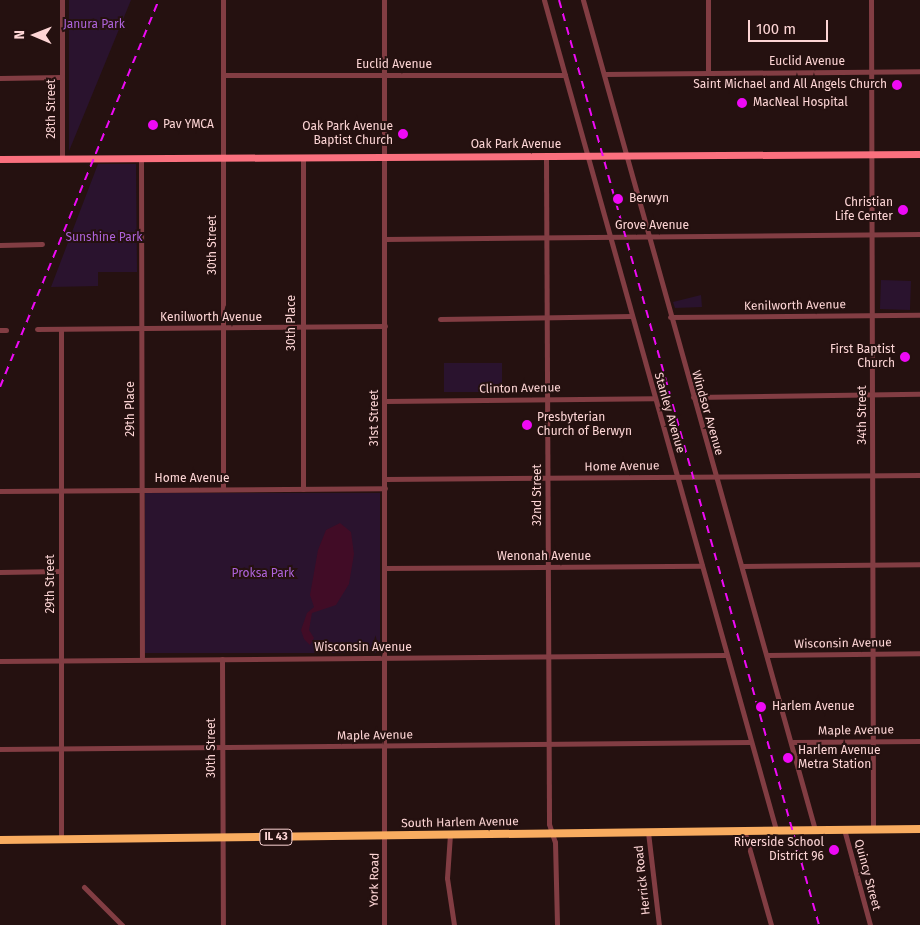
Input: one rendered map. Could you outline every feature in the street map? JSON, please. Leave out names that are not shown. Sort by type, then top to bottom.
[{"type":"main road","name":"South Harlem Avenue","points":[[0,840],[920,829]]},
{"type":"street","name":"28th Street","points":[[62,0],[62,159]]},
{"type":"street","name":"30th Street","points":[[223,0],[223,489]]},
{"type":"street","name":"31st Street","points":[[384,0],[386,835]]},
{"type":"street","name":"Stanley Avenue","points":[[544,0],[776,830]]},
{"type":"street","name":"Windsor Avenue","points":[[583,0],[628,156],[670,317],[715,477],[742,566],[788,734],[793,742],[815,830]]},
{"type":"street","points":[[708,0],[708,73]]},
{"type":"street","name":"34th Street","points":[[871,0],[873,829]]},
{"type":"street","name":"Euclid Avenue","points":[[604,74],[920,71]]},
{"type":"street","name":"Euclid Avenue","points":[[223,75],[565,75]]},
{"type":"street","points":[[0,78],[62,77]]},
{"type":"street","name":"Oak Park Avenue","points":[[0,159],[73,158],[101,162],[113,158],[920,154]]},
{"type":"street","name":"32nd Street","points":[[546,156],[548,744],[551,833],[554,842],[558,925]]},
{"type":"street","name":"29th Place","points":[[141,158],[142,659]]},
{"type":"street","name":"30th Place","points":[[303,158],[303,489]]},
{"type":"street","name":"Grove Avenue","points":[[385,239],[920,234]]},
{"type":"street","points":[[0,245],[42,244]]},
{"type":"street","name":"Kenilworth Avenue","points":[[670,317],[920,315]]},
{"type":"street","points":[[440,319],[632,316]]},
{"type":"street","name":"Kenilworth Avenue","points":[[37,329],[385,326]]},
{"type":"street","name":"29th Street","points":[[61,329],[61,840]]},
{"type":"street","points":[[693,397],[920,394]]},
{"type":"street","name":"Clinton Avenue","points":[[385,401],[655,398]]},
{"type":"street","name":"Home Avenue","points":[[385,479],[920,475]]},
{"type":"street","name":"Home Avenue","points":[[0,491],[385,488]]},
{"type":"street","points":[[742,566],[920,564]]},
{"type":"street","name":"Wenonah Avenue","points":[[385,568],[702,566]]},
{"type":"street","points":[[0,572],[61,571]]},
{"type":"street","name":"Wisconsin Avenue","points":[[767,655],[920,653]]},
{"type":"street","name":"Wisconsin Avenue","points":[[0,661],[726,655]]},
{"type":"street","name":"30th Street","points":[[222,659],[223,925]]},
{"type":"street","name":"Maple Avenue","points":[[793,742],[920,741]]},
{"type":"street","name":"Maple Avenue","points":[[0,749],[750,742]]},
{"type":"street","points":[[744,830],[771,925]]},
{"type":"street","name":"Quincy Street","points":[[844,830],[870,925]]},
{"type":"street","name":"Herrick Road","points":[[648,832],[659,925]]},
{"type":"street","points":[[450,834],[447,878],[454,925]]},
{"type":"street","name":"York Road","points":[[384,925],[386,835]]},
{"type":"street","points":[[84,887],[122,925]]},
{"type":"green space","name":"Janura Park","points":[[69,0],[131,0],[69,151]]},
{"type":"green space","name":"Sunshine Park","points":[[98,164],[136,164],[137,272],[98,272],[98,286],[51,287]]},
{"type":"green space","points":[[881,280],[911,281],[910,310],[880,309]]},
{"type":"green space","points":[[701,295],[702,307],[675,308],[673,302]]},
{"type":"green space","points":[[444,363],[502,363],[502,392],[444,392]]},
{"type":"green space","name":"Proksa Park","points":[[145,493],[380,493],[380,653],[145,653]]},
{"type":"shaded area","points":[[340,523],[351,532],[354,554],[349,584],[336,605],[312,613],[309,630],[314,638],[310,645],[304,639],[301,630],[307,613],[314,607],[310,595],[318,550],[326,530]]},
{"type":"railway","points":[[0,387],[159,0]]},
{"type":"railway","points":[[559,0],[819,925]]},
{"type":"place","name":"Saint Michael and All Angels Church","points":[[897,85]]},
{"type":"place","name":"MacNeal Hospital","points":[[742,103]]},
{"type":"place","name":"Pav YMCA","points":[[153,125]]},
{"type":"place","name":"Oak Park Avenue Baptist Church","points":[[403,134]]},
{"type":"place","name":"Berwyn","points":[[618,199]]},
{"type":"place","name":"Christian Life Center","points":[[903,210]]},
{"type":"place","name":"First Baptist Church","points":[[905,357]]},
{"type":"place","name":"Presbyterian Church of Berwyn","points":[[527,425]]},
{"type":"place","name":"Harlem Avenue","points":[[761,707]]},
{"type":"place","name":"Harlem Avenue Metra Station","points":[[788,758]]},
{"type":"place","name":"Riverside School District 96","points":[[834,850]]}]
